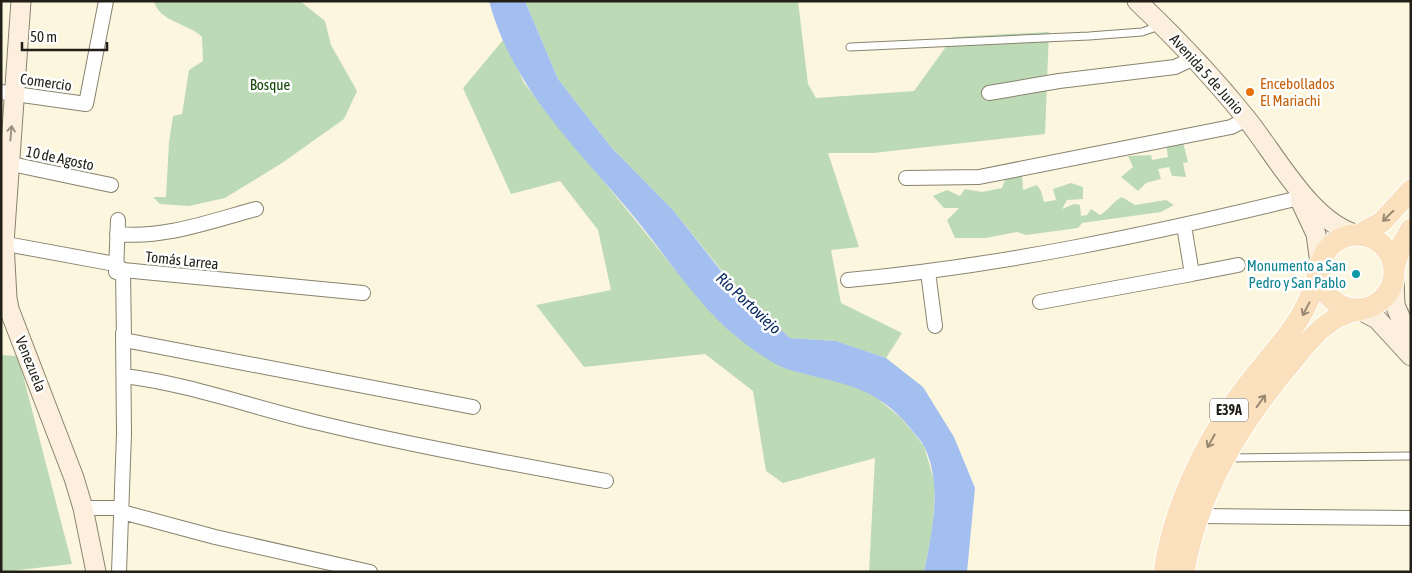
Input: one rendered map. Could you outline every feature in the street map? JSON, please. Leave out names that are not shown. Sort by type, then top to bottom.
[{"type":"main road","name":"E39A","points":[[1164,572],[1174,527],[1209,444],[1239,396],[1300,320],[1313,295],[1320,263],[1330,246],[1338,240],[1358,235],[1382,222],[1411,190]]},
{"type":"main road","name":"E39A","points":[[1184,572],[1200,516],[1225,458],[1251,414],[1306,344],[1336,317],[1346,312],[1372,307],[1382,300],[1390,290],[1397,270],[1401,246],[1411,228]]},
{"type":"main road","points":[[1358,235],[1373,239],[1386,249],[1397,270]]},
{"type":"main road","points":[[1320,263],[1319,275],[1322,287],[1328,297],[1348,309],[1360,310]]},
{"type":"street","name":"Venezuela","points":[[21,1],[8,93],[3,243],[7,321],[64,449],[83,508],[96,572]]},
{"type":"street","name":"Comercio","points":[[8,93],[86,104],[106,1]]},
{"type":"street","name":"Avenida 5 de Junio","points":[[1137,1],[1194,58],[1247,119],[1272,152]]},
{"type":"street","points":[[990,93],[1059,81],[1175,67],[1194,58]]},
{"type":"street","points":[[906,178],[979,177],[1231,127],[1247,119]]},
{"type":"street","points":[[1272,152],[1299,198],[1316,234],[1320,263]]},
{"type":"street","points":[[1272,152],[1325,218],[1346,232],[1358,235]]},
{"type":"street","name":"10 de Agosto","points":[[5,163],[111,186]]},
{"type":"street","points":[[848,280],[928,272],[1184,226],[1299,198]]},
{"type":"street","points":[[119,572],[122,510],[124,340],[118,227],[135,236],[160,234],[256,209]]},
{"type":"street","points":[[1184,226],[1192,274]]},
{"type":"street","name":"Tomás Larrea","points":[[3,243],[119,267],[363,293]]},
{"type":"street","points":[[1040,302],[1238,265]]},
{"type":"street","points":[[1397,270],[1395,306],[1406,321],[1411,342]]},
{"type":"street","points":[[928,272],[935,326]]},
{"type":"street","points":[[1360,310],[1377,319],[1411,356]]},
{"type":"street","points":[[124,340],[472,407]]},
{"type":"street","points":[[124,376],[153,380],[319,423],[397,440],[606,481]]},
{"type":"street","points":[[83,508],[122,510],[346,570],[370,572]]},
{"type":"street","points":[[1200,516],[1411,518]]},
{"type":"lane","points":[[850,47],[1089,36],[1142,32],[1162,24]]},
{"type":"lane","points":[[1225,458],[1411,456]]},
{"type":"green space","name":"Bosque","points":[[154,1],[300,1],[325,21],[331,45],[357,91],[344,119],[282,163],[225,198],[189,206],[160,204],[153,197],[166,197],[169,142],[173,116],[182,114],[189,70],[203,61],[202,37],[162,14]]},
{"type":"green space","points":[[525,1],[798,1],[808,84],[816,98],[914,91],[953,37],[1049,32],[1045,134],[873,153],[828,153],[859,247],[831,250],[841,303],[902,333],[886,358],[836,341],[790,338],[761,312],[726,276],[673,210],[611,147],[558,79]]},
{"type":"green space","points":[[504,39],[524,83],[699,299],[738,338],[785,368],[835,380],[872,394],[901,418],[924,446],[935,484],[933,526],[924,572],[869,572],[875,458],[783,483],[766,471],[753,391],[705,354],[584,367],[536,305],[611,290],[598,230],[560,181],[511,194],[463,88]]},
{"type":"green space","points":[[1183,142],[1188,162],[1183,163],[1186,177],[1172,176],[1169,167],[1158,169],[1161,179],[1146,183],[1138,191],[1121,177],[1133,167],[1128,156],[1151,155],[1152,160],[1168,157],[1166,143]]},
{"type":"green space","points":[[1022,175],[1023,190],[1037,185],[1044,202],[1056,200],[1053,189],[1071,183],[1083,187],[1083,199],[1067,200],[1062,209],[1074,204],[1080,205],[1081,216],[1087,215],[1091,209],[1100,215],[1122,197],[1135,205],[1166,200],[1174,205],[1161,212],[1082,223],[1078,228],[1026,235],[1017,232],[986,238],[955,238],[947,220],[959,208],[944,208],[933,196],[947,190],[960,196],[965,189],[982,192],[1002,188],[1006,177]]},
{"type":"green space","points":[[1,355],[18,356],[72,564],[1,572]]},
{"type":"water","name":"Río Portoviejo","points":[[489,1],[525,1],[558,79],[611,147],[673,210],[725,276],[790,338],[836,341],[886,358],[923,387],[954,437],[975,488],[967,572],[924,572],[933,524],[933,476],[924,446],[910,428],[883,402],[854,387],[775,364],[738,338],[709,311],[635,218],[550,117],[514,62],[500,33]]},
{"type":"place","name":"Encebollados El Mariachi","points":[[1250,92]]},
{"type":"place","name":"Monumento a San Pedro y San Pablo","points":[[1356,274]]}]
